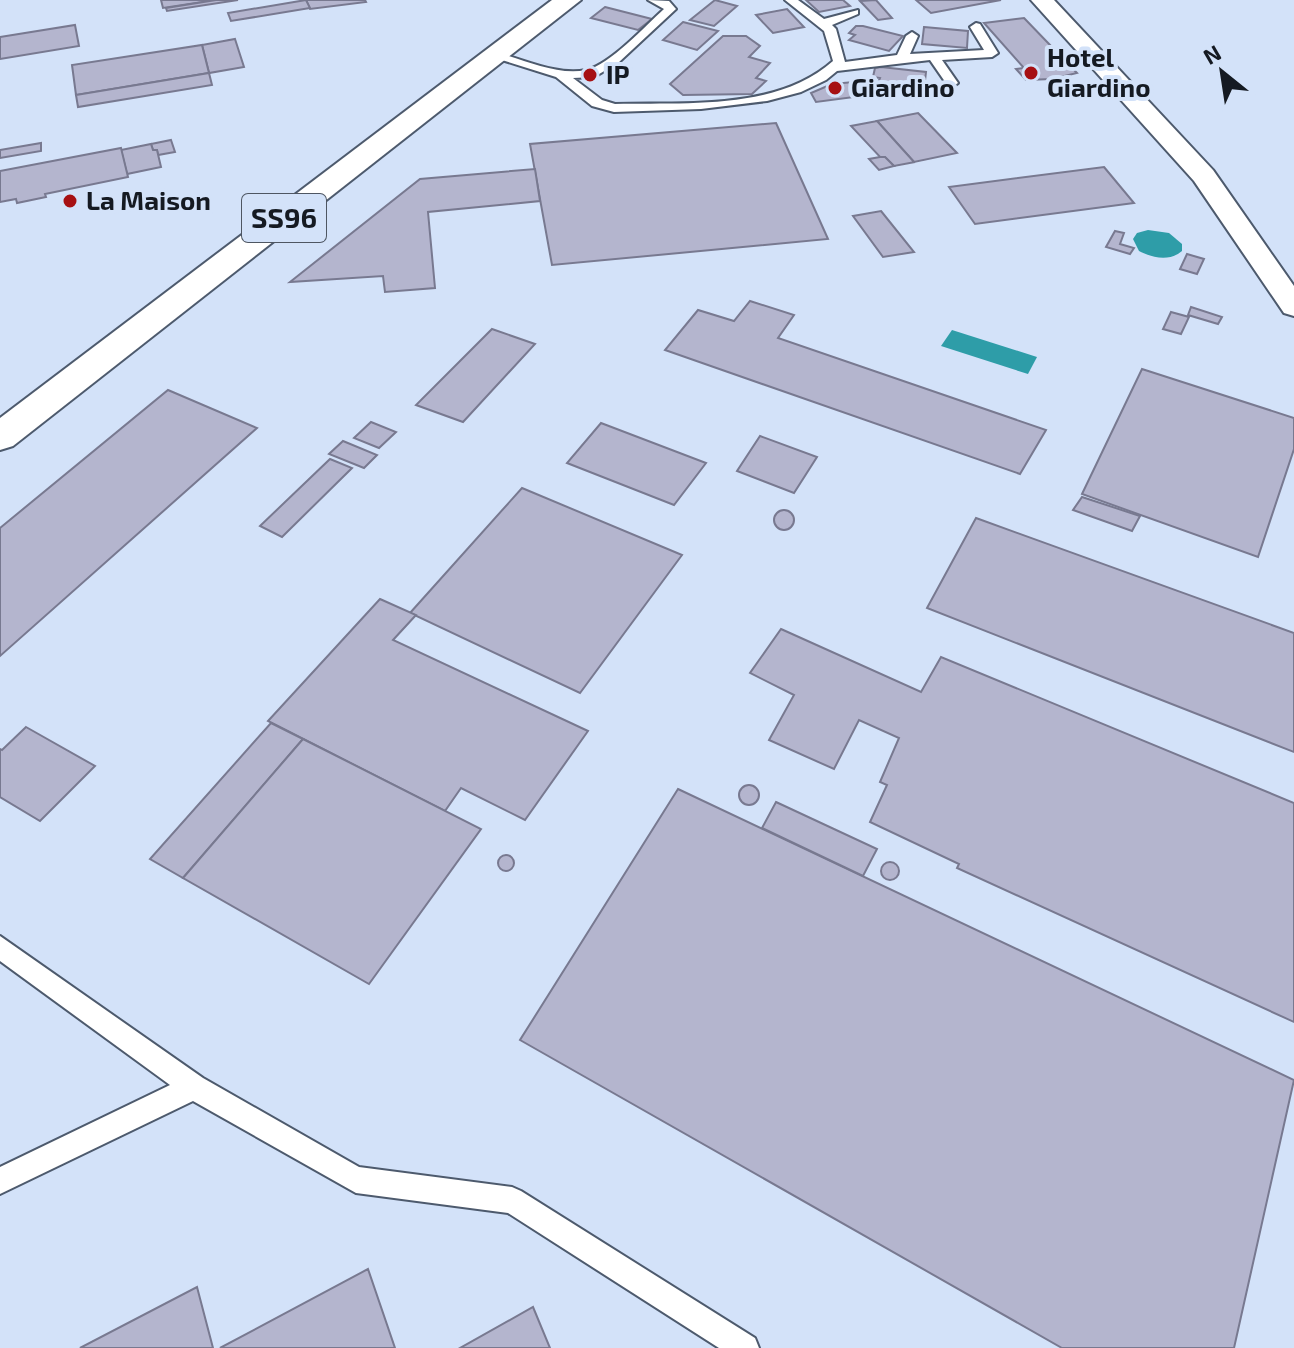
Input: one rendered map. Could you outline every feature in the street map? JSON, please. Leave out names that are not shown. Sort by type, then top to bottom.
[{"type":"main road","name":"SS96","points":[[0,400],[534,0]]},
{"type":"main road","name":"SS96","points":[[0,437],[568,0]]},
{"type":"street","points":[[1042,0],[1204,176],[1294,307]]},
{"type":"lane","points":[[495,56],[560,74],[590,74],[614,60],[670,9],[665,3],[654,0]]},
{"type":"lane","points":[[560,74],[597,103],[614,108],[766,98],[833,72],[839,62],[830,29],[791,0]]},
{"type":"lane","points":[[823,24],[854,12]]},
{"type":"lane","points":[[836,67],[902,58],[992,53],[976,27]]},
{"type":"lane","points":[[902,58],[912,36]]},
{"type":"lane","points":[[933,56],[952,83]]},
{"type":"lane","points":[[0,947],[194,1087],[356,1180],[512,1200],[745,1348]]},
{"type":"lane","points":[[0,1181],[194,1087]]},
{"type":"shaded area","points":[[1148,230],[1169,233],[1182,244],[1182,251],[1172,257],[1161,258],[1139,251],[1133,239],[1137,233]]},
{"type":"shaded area","points":[[952,330],[1037,357],[1028,374],[941,346]]},
{"type":"building","points":[[161,0],[216,0],[163,8]]},
{"type":"building","points":[[216,0],[238,0],[167,11],[166,8]]},
{"type":"building","points":[[306,0],[365,0],[366,2],[310,9]]},
{"type":"building","points":[[306,0],[310,8],[231,21],[228,13]]},
{"type":"building","points":[[715,0],[737,6],[714,26],[690,20]]},
{"type":"building","points":[[806,0],[843,0],[850,6],[819,12]]},
{"type":"building","points":[[876,0],[892,18],[878,20],[860,1]]},
{"type":"building","points":[[916,0],[1001,0],[931,13]]},
{"type":"building","points":[[605,7],[652,19],[638,30],[591,18]]},
{"type":"building","points":[[787,9],[804,27],[773,33],[756,15]]},
{"type":"building","points":[[1024,18],[1077,73],[1052,79],[1026,80],[1016,69],[1024,68],[984,23]]},
{"type":"building","points":[[683,22],[718,31],[697,50],[663,40]]},
{"type":"building","points":[[75,25],[79,46],[0,59],[0,37]]},
{"type":"building","points":[[856,26],[903,36],[889,51],[849,40],[855,35],[849,33]]},
{"type":"building","points":[[924,27],[968,31],[967,48],[922,44]]},
{"type":"building","points":[[723,36],[746,36],[760,46],[749,57],[770,63],[756,78],[766,81],[752,94],[683,95],[670,84]]},
{"type":"building","points":[[235,39],[244,67],[209,73],[202,45]]},
{"type":"building","points":[[202,45],[209,73],[76,95],[72,65]]},
{"type":"building","points":[[875,68],[926,72],[924,90],[877,85],[880,78],[873,77]]},
{"type":"building","points":[[209,73],[212,85],[78,107],[76,95]]},
{"type":"building","points":[[854,82],[857,85],[871,84],[877,94],[816,102],[811,93],[832,84]]},
{"type":"building","points":[[918,113],[957,153],[914,162],[877,121]]},
{"type":"building","points":[[877,121],[915,162],[894,166],[885,157],[881,158],[851,126]]},
{"type":"building","points":[[776,123],[828,239],[552,265],[530,144]]},
{"type":"building","points":[[171,140],[175,152],[158,155],[157,150],[153,150],[151,144]]},
{"type":"building","points":[[41,143],[41,151],[0,158],[0,150]]},
{"type":"building","points":[[151,144],[153,150],[157,150],[161,167],[127,174],[121,150]]},
{"type":"building","points":[[121,148],[128,177],[17,203],[16,199],[0,202],[0,171]]},
{"type":"building","points":[[885,157],[894,166],[879,170],[869,159]]},
{"type":"building","points":[[1104,167],[1134,203],[975,224],[949,187]]},
{"type":"building","points":[[535,169],[540,201],[428,212],[435,288],[385,292],[383,276],[290,282],[420,179]]},
{"type":"building","points":[[881,211],[914,252],[883,257],[853,216]]},
{"type":"building","points":[[1115,231],[1124,233],[1120,244],[1134,248],[1130,254],[1106,247]]},
{"type":"building","points":[[1187,254],[1204,259],[1197,274],[1180,269]]},
{"type":"building","points":[[750,301],[794,315],[778,338],[1046,430],[1020,474],[665,350],[698,310],[734,321]]},
{"type":"building","points":[[1191,307],[1222,317],[1218,324],[1188,315]]},
{"type":"building","points":[[1171,312],[1189,317],[1181,334],[1163,329]]},
{"type":"building","points":[[492,329],[535,344],[463,422],[416,405]]},
{"type":"building","points":[[1142,369],[1294,418],[1294,449],[1258,557],[1082,494]]},
{"type":"building","points":[[168,390],[257,428],[0,656],[0,528]]},
{"type":"building","points":[[371,422],[396,432],[379,448],[354,438]]},
{"type":"building","points":[[601,423],[706,463],[674,505],[567,463]]},
{"type":"building","points":[[760,436],[817,457],[794,493],[737,471]]},
{"type":"building","points":[[343,441],[377,455],[364,468],[329,454]]},
{"type":"building","points":[[330,459],[352,468],[282,537],[260,526]]},
{"type":"building","points":[[522,488],[682,555],[580,693],[410,613]]},
{"type":"building","points":[[1082,497],[1140,516],[1132,531],[1073,510]]},
{"type":"building","points":[[784,510],[791,513],[794,520],[791,527],[784,530],[777,527],[774,520],[777,513]]},
{"type":"building","points":[[976,518],[1294,633],[1294,752],[927,608]]},
{"type":"building","points":[[380,599],[416,615],[393,640],[588,731],[525,820],[461,788],[445,811],[268,721]]},
{"type":"building","points":[[781,629],[921,692],[941,657],[1294,803],[1294,1022],[957,868],[959,864],[870,822],[887,785],[880,782],[899,738],[859,720],[834,769],[769,740],[794,695],[750,673]]},
{"type":"building","points":[[271,723],[303,739],[183,878],[150,859]]},
{"type":"building","points":[[26,727],[95,766],[40,821],[0,797],[0,749]]},
{"type":"building","points":[[303,739],[481,829],[369,984],[183,878]]},
{"type":"building","points":[[749,785],[756,788],[759,795],[756,802],[749,805],[742,802],[739,795],[742,788]]},
{"type":"building","points":[[678,789],[1294,1080],[1234,1348],[1062,1348],[520,1040]]},
{"type":"building","points":[[776,802],[877,849],[863,876],[762,828]]},
{"type":"building","points":[[506,855],[514,863],[506,871],[498,863]]},
{"type":"building","points":[[890,862],[899,871],[890,880],[881,871]]},
{"type":"building","points":[[368,1269],[395,1348],[220,1348]]},
{"type":"building","points":[[197,1287],[213,1348],[80,1348]]},
{"type":"building","points":[[533,1307],[550,1348],[460,1348]]},
{"type":"place","name":"Hotel Giardino","points":[[1031,73]]},
{"type":"place","name":"IP","points":[[590,75]]},
{"type":"place","name":"Giardino","points":[[835,88]]},
{"type":"place","name":"La Maison","points":[[70,201]]}]
